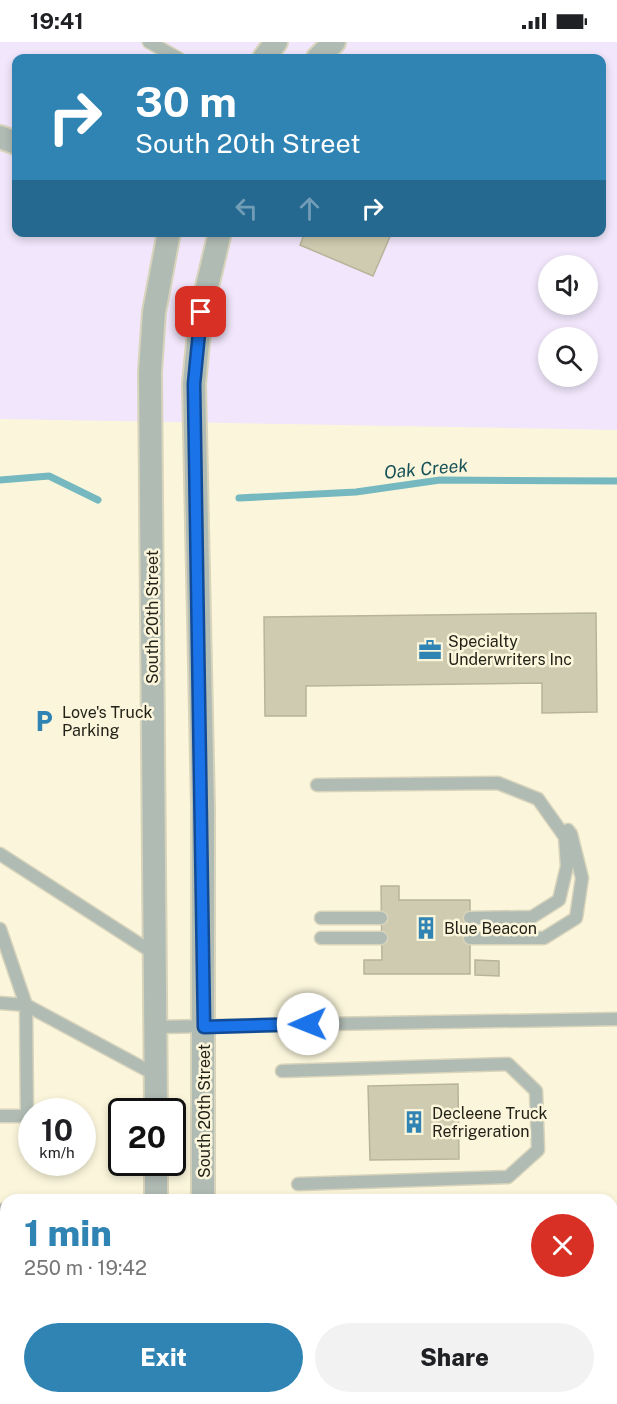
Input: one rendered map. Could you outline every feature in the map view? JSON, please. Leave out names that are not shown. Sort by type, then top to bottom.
[{"type":"street","points":[[322,54],[334,42]]},
{"type":"street","name":"South 20th Street","points":[[156,1098],[150,372],[154,312],[168,237]]},
{"type":"street","name":"South 20th Street","points":[[203,1194],[204,1027],[194,384],[201,312],[219,237]]},
{"type":"street","points":[[156,1176],[156,1194]]},
{"type":"lane","points":[[149,42],[171,54]]},
{"type":"lane","points":[[317,785],[498,783],[538,799],[571,834],[582,878],[576,918],[544,938],[470,938]]},
{"type":"lane","points":[[470,918],[532,917],[559,900],[567,866],[565,837],[538,799]]},
{"type":"lane","points":[[0,854],[154,954]]},
{"type":"lane","points":[[321,918],[381,918]]},
{"type":"lane","points":[[0,929],[26,1005],[27,1116],[0,1116]]},
{"type":"lane","points":[[321,938],[381,938]]},
{"type":"lane","points":[[0,1003],[26,1005],[156,1075]]},
{"type":"lane","points":[[155,1027],[617,1018]]},
{"type":"lane","points":[[282,1071],[508,1064],[536,1090],[538,1150],[508,1178],[298,1184]]},
{"type":"shaded area","points":[[0,42],[617,42],[617,430],[0,419]]},
{"type":"building","points":[[303,237],[390,237],[373,276],[300,245]]},
{"type":"building","name":"Specialty Underwriters Inc","points":[[596,613],[597,712],[542,713],[542,683],[306,686],[306,716],[265,716],[264,617]]},
{"type":"building","name":"Blue Beacon","points":[[381,886],[399,886],[399,900],[470,900],[470,974],[364,974],[364,960],[382,960]]},
{"type":"building","points":[[475,960],[499,961],[499,976],[475,975]]},
{"type":"building","name":"Decleene Truck Refrigeration","points":[[458,1084],[459,1159],[370,1160],[368,1086]]},
{"type":"waterway","name":"Oak Creek","points":[[0,480],[49,476],[98,500]]},
{"type":"waterway","name":"Oak Creek","points":[[239,498],[356,492],[440,480],[617,481]]},
{"type":"place","name":"Specialty Underwriters Inc","points":[[430,650]]},
{"type":"place","name":"Love's Truck Parking","points":[[44,721]]},
{"type":"place","name":"Blue Beacon","points":[[426,928]]},
{"type":"place","name":"Decleene Truck Refrigeration","points":[[414,1122]]},
{"type":"route","points":[[201,312],[194,384],[194,438],[204,1027],[308,1024]]}]
